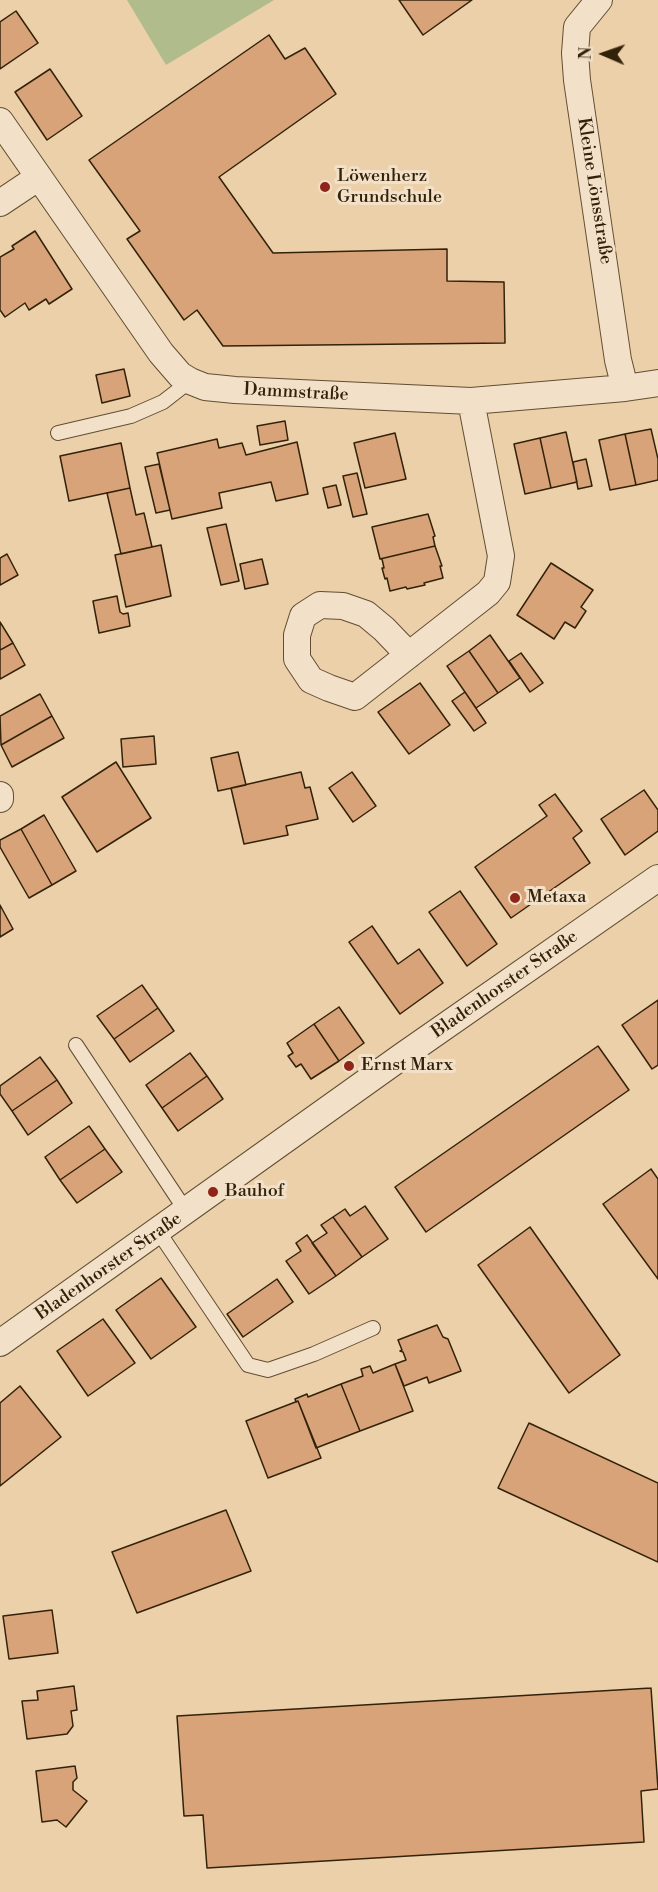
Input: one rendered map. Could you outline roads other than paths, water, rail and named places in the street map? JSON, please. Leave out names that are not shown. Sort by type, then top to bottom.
[{"type":"street","name":"Kleine Lönsstraße","points":[[599,0],[577,27],[575,53],[618,360],[625,388]]},
{"type":"street","name":"Dammstraße","points":[[0,122],[161,353],[180,375],[205,387],[471,401],[625,388],[658,383]]},
{"type":"street","points":[[0,203],[39,177]]},
{"type":"street","points":[[408,655],[488,593],[496,582],[500,569],[501,556],[471,401]]},
{"type":"street","name":"Bladenhorster Straße","points":[[0,1344],[401,1057],[658,878]]},
{"type":"lane","points":[[58,433],[131,416],[163,402],[190,381]]},
{"type":"lane","points":[[76,1045],[186,1212]]},
{"type":"lane","points":[[158,1231],[248,1365],[268,1370],[314,1354],[373,1328]]},
{"type":"place","name":"Löwenherz Grundschule","points":[[325,187]]},
{"type":"place","name":"Metaxa","points":[[515,898]]},
{"type":"place","name":"Ernst Marx","points":[[349,1066]]},
{"type":"place","name":"Bauhof","points":[[213,1192]]}]
